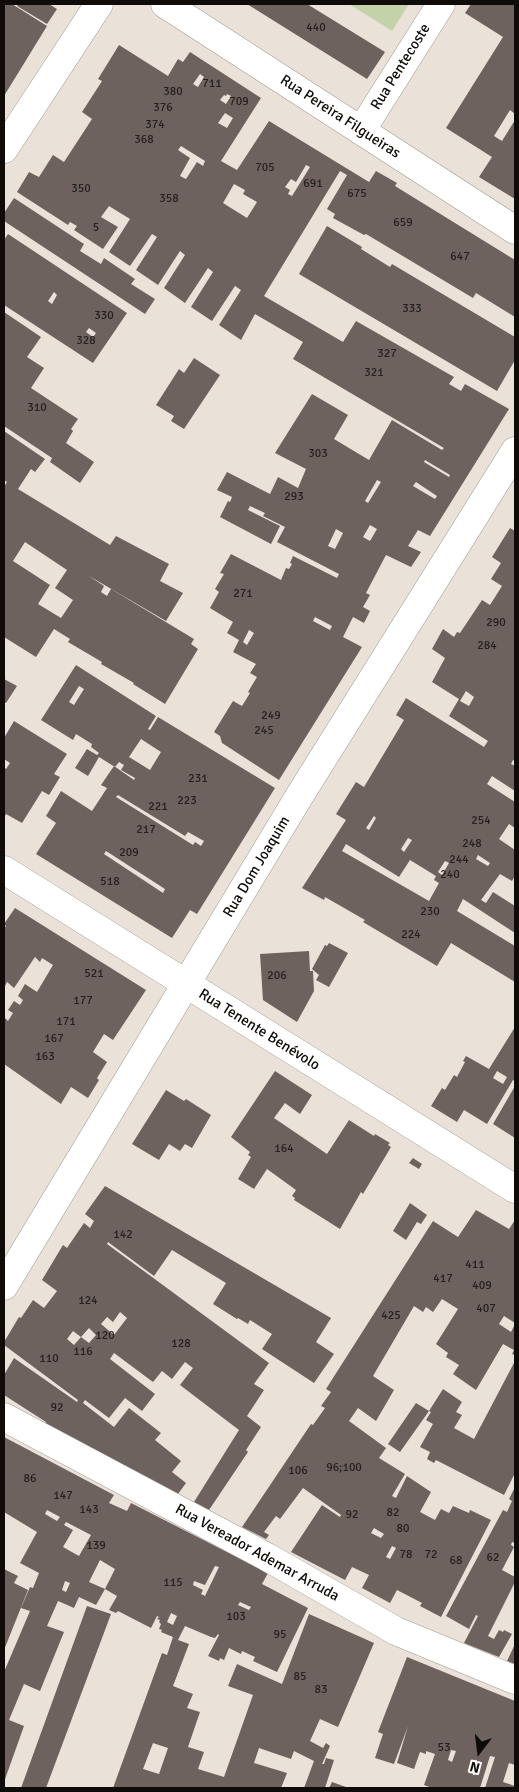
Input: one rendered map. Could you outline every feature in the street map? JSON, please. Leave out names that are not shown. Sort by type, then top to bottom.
[{"type":"street","points":[[4,149],[100,4]]},
{"type":"street","name":"Rua Pereira Filgueiras","points":[[166,4],[515,230]]},
{"type":"street","name":"Rua Pentecoste","points":[[361,131],[441,4]]},
{"type":"street","name":"Rua Dom Joaquim","points":[[4,1286],[300,796],[515,451]]},
{"type":"street","name":"Rua Tenente Benévolo","points":[[4,870],[515,1189]]},
{"type":"street","name":"Rua Vereador Ademar Arruda","points":[[4,1417],[267,1557],[396,1631],[515,1680]]},
{"type":"green space","points":[[349,4],[409,4],[392,31]]},
{"type":"building","points":[[5,4],[12,4],[47,26],[4,96]]},
{"type":"building","points":[[19,4],[49,4],[57,9],[47,24],[17,6]]},
{"type":"building","points":[[247,4],[307,4],[385,52],[367,79]]},
{"type":"building","points":[[471,4],[515,4],[515,114],[510,110],[494,136],[502,141],[515,120],[515,199],[479,177],[492,157],[446,128],[503,37],[465,13]]},
{"type":"building","points":[[119,45],[168,76],[178,59],[183,62],[190,52],[261,98],[221,161],[237,170],[269,121],[369,182],[376,171],[397,183],[395,186],[515,260],[515,317],[476,293],[473,298],[366,234],[364,235],[333,218],[335,214],[327,209],[347,175],[340,171],[264,296],[343,342],[356,321],[454,377],[449,384],[461,391],[465,384],[509,409],[430,536],[418,530],[408,546],[421,552],[411,567],[386,555],[366,593],[370,595],[363,607],[370,611],[364,623],[353,617],[343,637],[362,647],[279,780],[222,743],[220,736],[214,732],[233,701],[242,706],[257,677],[250,673],[256,664],[233,652],[239,640],[227,633],[233,622],[210,608],[219,592],[215,589],[224,574],[220,573],[231,554],[281,580],[286,568],[289,569],[292,564],[290,563],[293,556],[337,578],[339,574],[277,542],[285,527],[263,516],[265,513],[250,506],[248,510],[280,526],[271,544],[220,517],[232,497],[217,490],[227,472],[270,494],[278,477],[298,488],[306,469],[275,453],[312,394],[348,415],[334,439],[369,460],[392,420],[442,450],[444,448],[293,359],[303,342],[255,314],[241,340],[219,325],[241,290],[235,286],[212,321],[191,307],[213,272],[208,268],[185,303],[164,288],[185,255],[180,251],[158,285],[136,270],[157,237],[152,234],[130,266],[109,252],[130,219],[109,206],[101,217],[118,227],[103,249],[74,230],[77,226],[70,222],[68,225],[17,192],[29,172],[39,177],[53,155],[64,162],[92,119],[82,112],[102,81],[98,79]],"holes":[[[200,74],[204,77],[198,87],[193,84]],[[224,95],[231,96],[226,104],[220,100]],[[225,113],[233,118],[227,128],[218,123]],[[181,146],[205,161],[203,166],[197,162],[186,179],[180,176],[190,158],[178,150]],[[306,165],[310,167],[292,196],[288,194],[290,190],[285,187],[291,179],[296,182]],[[234,184],[245,190],[243,194],[257,202],[247,218],[223,203]],[[425,460],[450,475],[449,477],[424,462]],[[377,480],[381,482],[368,503],[365,501]],[[416,482],[437,496],[435,499],[413,486]],[[370,525],[377,529],[370,541],[363,537]],[[336,529],[343,533],[335,549],[328,546]],[[315,617],[332,626],[330,630],[313,621]],[[249,630],[254,633],[247,645],[243,642]]]},
{"type":"building","points":[[14,198],[84,244],[80,251],[101,264],[104,258],[135,279],[131,284],[155,299],[145,314],[4,221],[4,213]]},
{"type":"building","points":[[327,226],[390,267],[392,264],[515,337],[515,360],[497,391],[299,274]]},
{"type":"building","points":[[8,234],[127,313],[93,363],[4,305],[4,240]],"holes":[[[54,292],[57,295],[52,304],[48,301]],[[89,328],[96,333],[93,337],[86,332]]]},
{"type":"building","points":[[4,312],[41,337],[27,357],[44,368],[31,388],[78,419],[71,429],[73,431],[66,443],[94,462],[80,483],[50,462],[52,458],[4,426]]},
{"type":"building","points":[[194,358],[220,375],[184,429],[171,421],[174,416],[156,405],[179,369],[184,373]]},
{"type":"building","points":[[4,431],[45,459],[35,472],[31,469],[18,489],[110,545],[116,536],[169,564],[160,581],[183,593],[166,621],[89,576],[104,586],[101,592],[107,596],[111,589],[194,639],[191,644],[198,649],[165,704],[68,642],[70,639],[54,629],[36,657],[4,637],[4,487],[7,482],[4,480]],"holes":[[[25,542],[67,570],[55,588],[73,600],[61,618],[38,604],[50,585],[13,561]]]},
{"type":"building","points":[[510,528],[515,531],[515,761],[513,760],[511,764],[515,766],[515,791],[492,776],[487,784],[515,802],[515,828],[509,824],[499,839],[515,850],[515,876],[512,881],[500,874],[481,900],[486,903],[493,892],[515,906],[515,933],[463,899],[457,911],[515,946],[515,982],[451,943],[437,966],[363,922],[365,920],[325,897],[324,900],[302,888],[346,820],[336,814],[356,782],[364,787],[404,720],[396,715],[406,698],[484,747],[488,741],[449,716],[459,699],[432,682],[445,658],[432,649],[443,629],[454,637],[457,632],[460,633],[482,600],[490,605],[502,586],[491,579],[501,563],[492,557]],"holes":[[[466,691],[474,697],[469,706],[460,701]],[[374,816],[376,818],[369,830],[366,828]],[[408,838],[412,840],[404,852],[401,849]],[[346,844],[399,877],[410,860],[436,876],[434,880],[439,883],[429,901],[342,851]],[[478,855],[490,863],[488,866],[476,859]],[[445,861],[449,863],[442,875],[438,872]]]},
{"type":"building","points":[[76,665],[156,716],[148,729],[150,730],[158,717],[275,788],[197,914],[190,910],[172,938],[36,854],[56,823],[46,816],[61,791],[92,811],[107,788],[101,785],[114,766],[99,757],[88,776],[75,768],[87,749],[97,755],[99,753],[91,747],[92,744],[76,734],[73,740],[41,720]],"holes":[[[79,686],[84,689],[74,705],[69,702]],[[141,739],[161,752],[150,770],[129,757]],[[119,762],[124,765],[121,770],[135,778],[134,780],[115,767]],[[118,795],[185,836],[188,832],[204,841],[201,846],[195,842],[193,845],[116,797]],[[106,851],[165,889],[163,893],[104,854]]]},
{"type":"building","points":[[4,679],[17,686],[6,703],[4,702]]},
{"type":"building","points":[[14,721],[67,754],[54,774],[60,777],[49,795],[42,791],[22,823],[6,814],[4,818],[4,767],[6,769],[10,763],[4,759],[4,738]]},
{"type":"building","points":[[15,908],[146,990],[113,1040],[104,1034],[93,1052],[107,1062],[88,1098],[71,1087],[61,1104],[4,1064],[4,1017],[8,1021],[13,1013],[8,1010],[14,1001],[20,1005],[23,1000],[18,996],[25,984],[37,992],[53,965],[42,958],[40,962],[35,957],[14,988],[7,982],[4,988],[4,929],[6,926],[4,924]]},
{"type":"building","points":[[329,943],[348,953],[329,987],[316,980],[319,975],[312,969],[325,945],[327,946]]},
{"type":"building","points":[[309,951],[314,991],[297,1022],[263,1000],[260,954]]},
{"type":"building","points":[[515,1027],[515,1081],[513,1080],[487,1124],[464,1110],[457,1122],[431,1106],[442,1088],[445,1090],[454,1075],[457,1077],[466,1056],[489,1069]],"holes":[[[497,1071],[507,1077],[503,1084],[493,1078]]]},
{"type":"building","points":[[275,1071],[312,1095],[300,1114],[285,1103],[274,1118],[327,1154],[349,1120],[374,1136],[375,1134],[390,1143],[388,1145],[391,1147],[363,1194],[361,1192],[340,1229],[294,1200],[295,1198],[292,1196],[296,1190],[267,1169],[254,1189],[238,1179],[251,1157],[248,1155],[250,1152],[231,1137]]},
{"type":"building","points":[[515,1086],[515,1138],[493,1124]]},
{"type":"building","points":[[166,1090],[184,1101],[186,1099],[211,1115],[192,1148],[185,1144],[180,1151],[169,1144],[159,1160],[132,1144]]},
{"type":"building","points":[[413,1158],[422,1164],[419,1169],[409,1163]]},
{"type":"building","points":[[105,1186],[331,1318],[316,1342],[334,1354],[314,1383],[262,1349],[272,1334],[250,1320],[248,1324],[213,1304],[226,1283],[172,1250],[154,1276],[108,1242],[107,1244],[269,1363],[254,1384],[264,1390],[247,1416],[261,1427],[246,1450],[248,1452],[209,1510],[194,1502],[239,1430],[180,1385],[193,1368],[185,1362],[172,1379],[162,1371],[153,1382],[114,1353],[110,1359],[155,1394],[142,1411],[125,1398],[109,1418],[85,1400],[83,1403],[114,1427],[129,1408],[161,1433],[155,1440],[181,1461],[172,1472],[186,1483],[178,1494],[45,1424],[46,1422],[4,1395],[4,1375],[14,1358],[77,1402],[78,1400],[4,1345],[4,1342],[19,1317],[21,1318],[33,1300],[44,1308],[57,1291],[42,1280],[63,1245],[67,1248],[84,1223],[90,1228],[94,1221],[85,1214]],"holes":[[[120,1312],[127,1318],[114,1335],[101,1324],[107,1317],[113,1322]],[[89,1328],[96,1335],[89,1343],[81,1337]],[[73,1331],[81,1337],[74,1345],[67,1339]]]},
{"type":"building","points":[[410,1203],[427,1215],[421,1224],[417,1222],[406,1240],[393,1231]]},
{"type":"building","points":[[476,1210],[509,1229],[515,1220],[515,1323],[504,1316],[499,1324],[511,1332],[515,1324],[515,1355],[512,1354],[514,1350],[503,1344],[476,1390],[453,1374],[459,1365],[446,1357],[448,1353],[436,1344],[458,1309],[442,1299],[433,1312],[426,1307],[423,1312],[414,1306],[373,1376],[394,1390],[376,1421],[358,1408],[349,1421],[386,1448],[379,1458],[405,1474],[392,1496],[396,1498],[407,1476],[431,1492],[420,1512],[435,1520],[441,1509],[449,1513],[453,1506],[469,1513],[470,1510],[491,1520],[441,1617],[420,1606],[422,1603],[397,1590],[390,1603],[362,1588],[369,1575],[352,1567],[345,1580],[291,1552],[322,1505],[340,1517],[341,1515],[303,1488],[280,1519],[276,1516],[264,1532],[269,1535],[266,1539],[242,1527],[311,1424],[313,1425],[325,1408],[321,1406],[331,1392],[326,1389],[433,1221],[458,1237]],"holes":[[[374,1528],[384,1534],[381,1538],[371,1533]],[[392,1546],[396,1548],[390,1559],[386,1557]]]},
{"type":"building","points":[[515,1361],[515,1473],[504,1495],[436,1460],[434,1463],[427,1459],[430,1452],[420,1447],[433,1424],[426,1420],[431,1412],[429,1411],[443,1389],[462,1402],[456,1412],[462,1415],[454,1428],[474,1439]]},
{"type":"building","points":[[416,1403],[429,1411],[400,1452],[388,1444]]},
{"type":"building","points":[[4,1437],[114,1495],[109,1503],[127,1511],[131,1503],[268,1573],[262,1584],[308,1608],[277,1672],[253,1661],[255,1657],[242,1651],[241,1654],[229,1648],[224,1660],[220,1658],[219,1661],[208,1656],[219,1635],[215,1638],[211,1637],[185,1626],[178,1640],[189,1644],[173,1686],[193,1694],[187,1708],[200,1712],[188,1747],[204,1752],[198,1769],[224,1777],[253,1695],[228,1686],[237,1664],[282,1684],[309,1614],[374,1643],[338,1727],[320,1719],[310,1741],[323,1748],[326,1743],[330,1746],[322,1764],[324,1764],[326,1758],[334,1760],[325,1788],[304,1788],[314,1761],[294,1751],[291,1759],[259,1748],[254,1763],[287,1773],[281,1788],[113,1788],[162,1653],[167,1655],[173,1637],[161,1632],[162,1630],[159,1629],[160,1620],[157,1619],[159,1617],[157,1616],[151,1628],[118,1611],[116,1613],[109,1610],[117,1596],[105,1589],[96,1605],[79,1597],[74,1608],[58,1601],[47,1626],[64,1632],[40,1691],[24,1684],[9,1720],[24,1726],[4,1782],[4,1672],[30,1611],[21,1608],[30,1587],[33,1588],[39,1573],[20,1563],[37,1532],[4,1512]],"holes":[[[47,1510],[60,1517],[57,1521],[45,1514]],[[66,1522],[91,1535],[79,1556],[63,1547],[73,1530],[64,1525]],[[100,1560],[115,1569],[105,1589],[89,1582]],[[215,1566],[219,1567],[205,1596],[201,1594],[203,1590],[193,1585],[194,1581],[205,1585]],[[65,1581],[70,1583],[66,1592],[62,1590]],[[240,1602],[251,1607],[249,1610],[238,1605]],[[171,1613],[177,1616],[173,1625],[167,1622]],[[153,1743],[168,1748],[159,1774],[143,1769]]]},
{"type":"building","points":[[515,1487],[515,1543],[512,1542],[511,1545],[514,1547],[502,1570],[515,1577],[515,1582],[488,1636],[494,1639],[499,1630],[512,1634],[499,1657],[464,1643],[478,1616],[476,1615],[469,1629],[446,1616],[503,1510],[507,1512],[512,1501],[509,1499]]},
{"type":"building","points":[[4,1569],[18,1576],[14,1583],[28,1590],[4,1650]]},
{"type":"building","points":[[87,1606],[111,1614],[46,1788],[21,1788]]},
{"type":"building","points":[[515,1644],[515,1664],[507,1661]]},
{"type":"building","points":[[407,1657],[515,1701],[515,1765],[509,1763],[503,1782],[515,1786],[515,1788],[485,1788],[495,1757],[490,1756],[480,1788],[432,1788],[424,1785],[435,1754],[426,1751],[426,1754],[420,1752],[414,1769],[397,1763],[408,1726],[394,1764],[375,1758],[383,1734],[378,1732]],"holes":[[[451,1750],[456,1751],[452,1762],[448,1760]]]},
{"type":"building","points":[[332,1782],[346,1787],[329,1788]]}]
